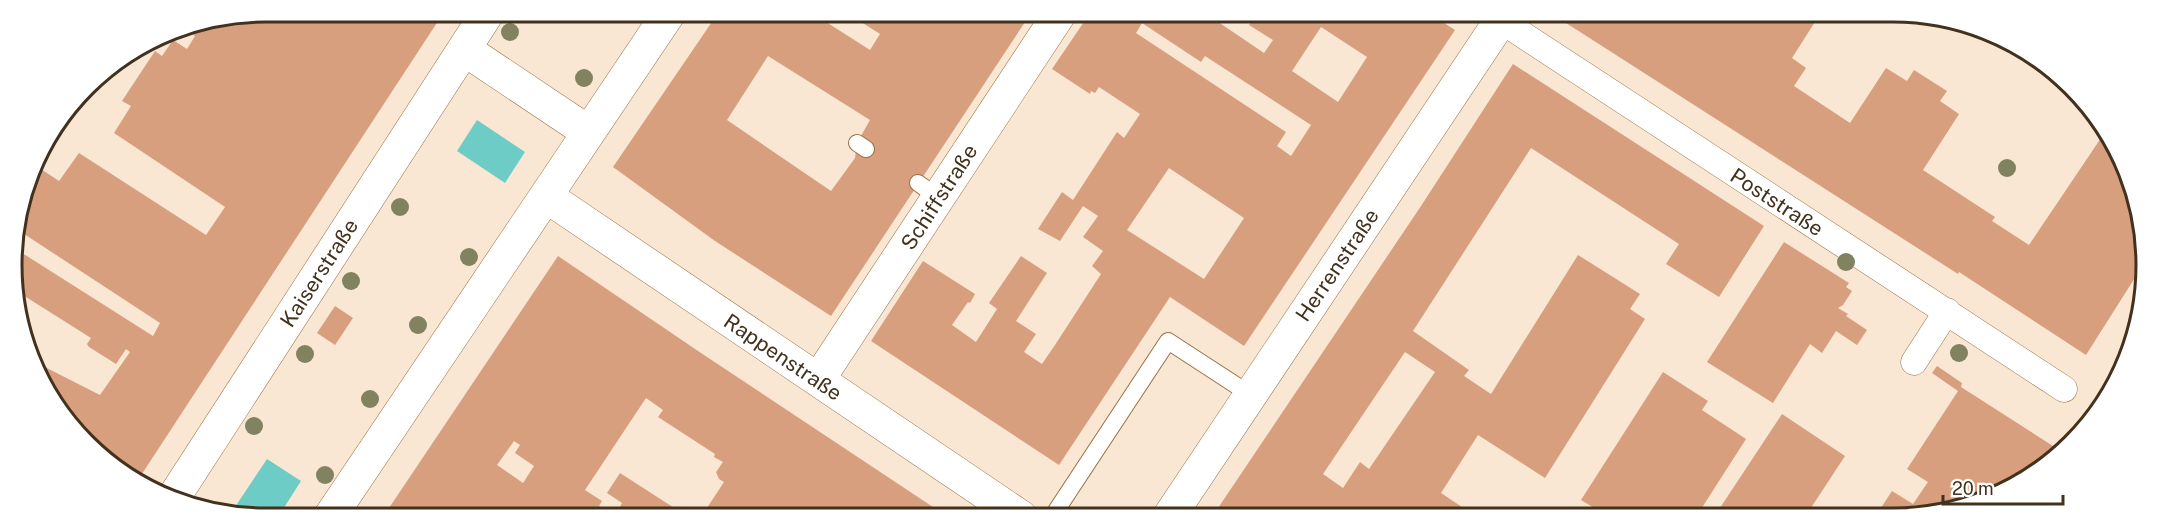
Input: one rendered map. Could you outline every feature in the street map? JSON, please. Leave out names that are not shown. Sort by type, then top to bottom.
[{"type":"street","name":"Kaiserstraße","points":[[177,492],[482,22]]},
{"type":"street","points":[[336,508],[663,22]]},
{"type":"street","name":"Schiffstraße","points":[[818,380],[928,190],[1053,22]]},
{"type":"street","name":"Herrenstraße","points":[[1175,508],[1495,22]]},
{"type":"street","name":"Poststraße","points":[[1508,22],[2064,389]]},
{"type":"street","points":[[464,49],[588,132]]},
{"type":"street","name":"Rappenstraße","points":[[546,196],[1008,508]]},
{"type":"street","points":[[1914,362],[1947,311]]},
{"type":"lane","points":[[1058,508],[1168,341],[1251,395]]},
{"type":"water","points":[[477,120],[525,152],[505,183],[457,151]]},
{"type":"water","points":[[267,459],[301,481],[284,508],[236,506]]},
{"type":"building","points":[[266,22],[437,22],[142,475],[105,448],[83,426],[63,401],[45,367],[100,395],[130,352],[126,349],[116,364],[89,347],[87,344],[91,338],[25,296],[23,253],[153,336],[160,323],[25,235],[35,187],[42,170],[59,181],[79,153],[206,235],[225,207],[114,133],[131,106],[122,101],[155,51],[162,56],[174,41],[187,49],[195,36],[192,34],[218,27]]},
{"type":"building","points":[[712,22],[826,22],[870,50],[880,34],[861,22],[1025,22],[831,316],[715,241],[613,167]],"holes":[[[768,56],[870,120],[857,143],[855,158],[831,191],[727,120]]]},
{"type":"building","points":[[1084,22],[1218,22],[1264,53],[1273,40],[1249,25],[1251,22],[1442,22],[1455,30],[1244,346],[1170,297],[1059,465],[871,341],[923,261],[975,294],[952,325],[976,342],[997,309],[989,303],[1021,256],[1047,273],[1016,321],[1036,334],[1024,352],[1042,364],[1101,274],[1092,266],[1103,251],[1083,237],[1098,216],[1083,206],[1060,241],[1038,229],[1062,192],[1073,200],[1117,132],[1124,138],[1140,114],[1099,87],[1095,93],[1091,91],[1090,94],[1052,69]],"holes":[[[1142,23],[1201,62],[1205,56],[1311,125],[1291,156],[1277,146],[1286,132],[1136,33]],[[1321,27],[1367,57],[1338,102],[1292,71]],[[1169,168],[1244,218],[1204,279],[1127,230]]]},
{"type":"building","points":[[1564,22],[1815,22],[1792,58],[1806,68],[1794,86],[1850,123],[1886,68],[1907,81],[1914,70],[1947,91],[1940,101],[1959,114],[1923,170],[1995,217],[1992,221],[2029,245],[2101,138],[2124,187],[2132,218],[2136,276],[2086,355],[1959,272],[1958,274]]},
{"type":"building","points":[[1513,64],[1764,226],[1719,297],[1666,264],[1679,244],[1531,148],[1413,331],[1469,370],[1464,376],[1491,394],[1578,255],[1640,294],[1630,309],[1645,319],[1545,478],[1478,435],[1441,493],[1464,508],[1218,508],[1421,206]],"holes":[[[1405,352],[1435,372],[1369,469],[1360,462],[1343,488],[1323,474]]]},
{"type":"building","points":[[1784,242],[1849,283],[1846,287],[1852,291],[1843,305],[1838,308],[1867,330],[1857,345],[1836,331],[1822,353],[1810,344],[1773,403],[1707,362]]},
{"type":"building","points":[[558,256],[934,508],[707,508],[724,482],[719,479],[716,472],[723,462],[714,457],[715,454],[658,417],[663,410],[646,398],[585,490],[602,501],[599,506],[602,508],[389,508]],"holes":[[[514,441],[520,445],[515,453],[534,466],[523,483],[497,465]]]},
{"type":"building","points":[[335,306],[353,318],[335,345],[317,333]]},
{"type":"building","points":[[1937,366],[1962,383],[1961,387],[2055,447],[2029,468],[1972,496],[1941,504],[1909,508],[1881,508],[1892,491],[1913,504],[1928,482],[1907,469],[1958,391],[1932,373]]},
{"type":"building","points":[[1663,372],[1708,401],[1702,410],[1746,439],[1702,508],[1594,508],[1581,500]]},
{"type":"building","points":[[1782,414],[1845,456],[1811,508],[1720,508]]},
{"type":"building","points":[[620,473],[674,508],[619,508],[622,503],[607,493]]}]
